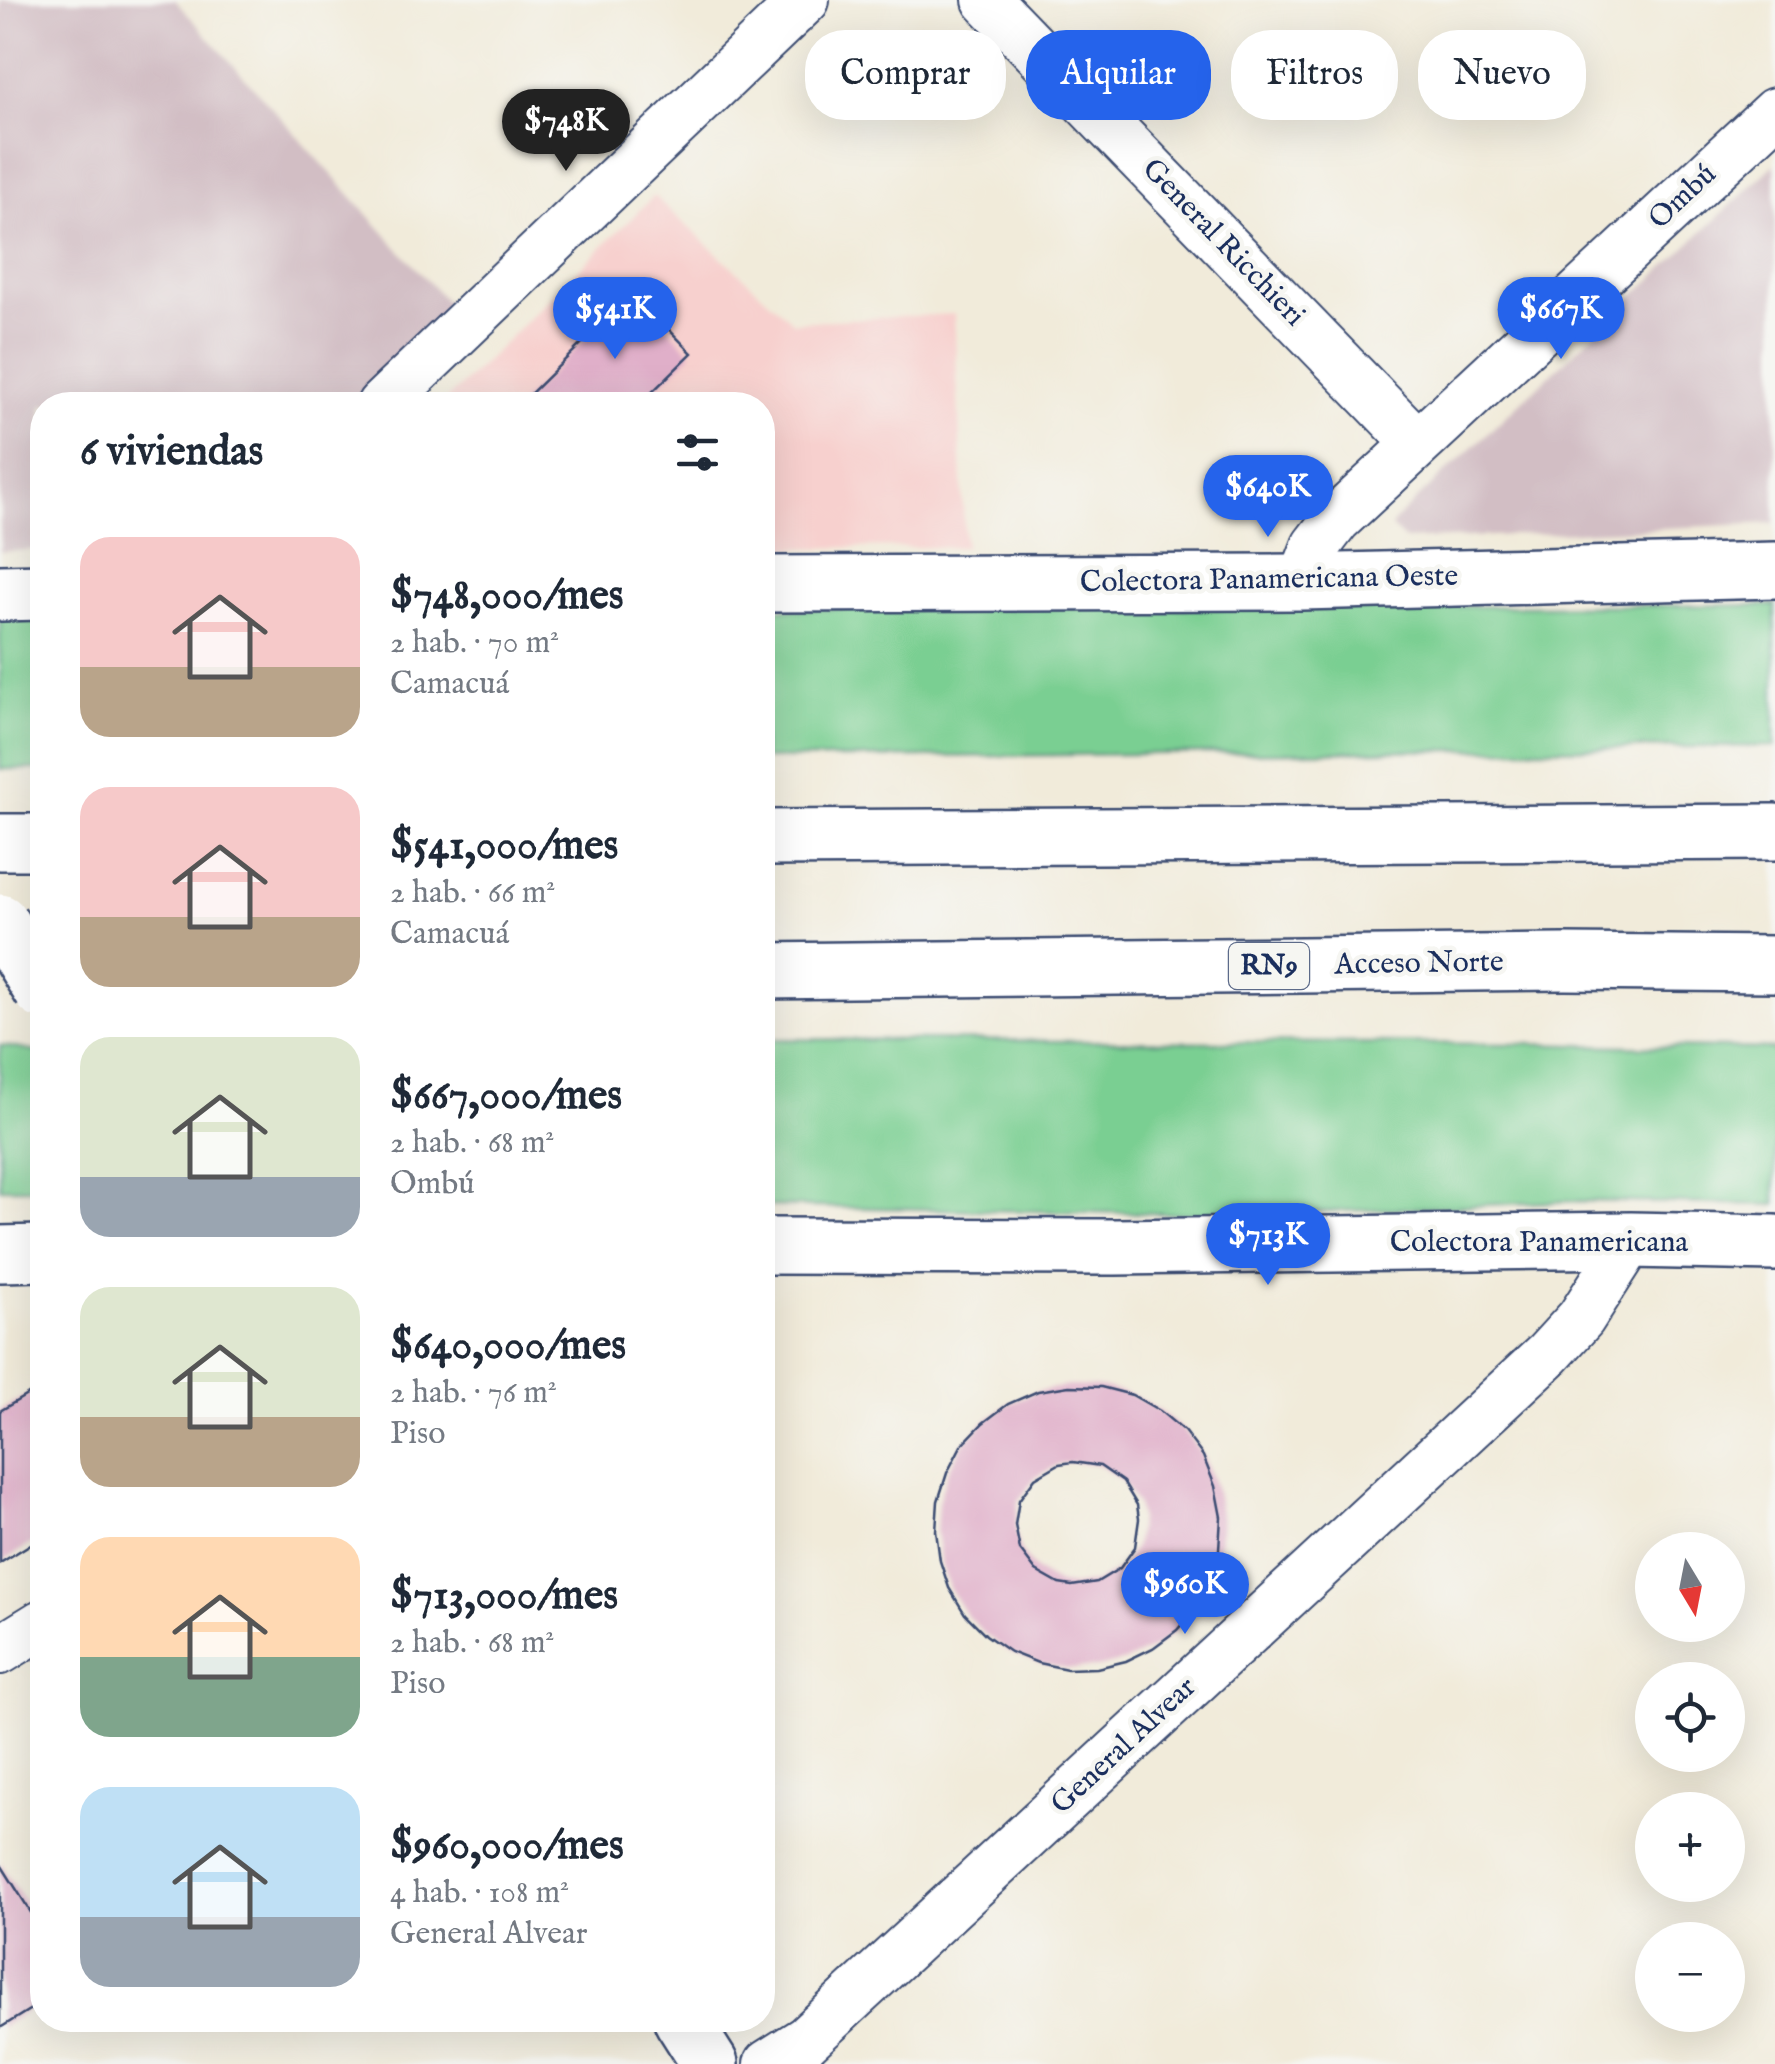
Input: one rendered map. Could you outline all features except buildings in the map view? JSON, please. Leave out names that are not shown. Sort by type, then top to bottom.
[{"type":"main road","name":"Colectora Panamericana Oeste","points":[[775,584],[1302,582],[1775,570]]},
{"type":"main road","points":[[0,593],[30,592]]},
{"type":"main road","points":[[1556,833],[1775,814]]},
{"type":"main road","points":[[775,838],[1775,832]]},
{"type":"main road","points":[[0,842],[30,842]]},
{"type":"main road","points":[[0,922],[30,971]]},
{"type":"main road","points":[[1564,962],[1775,992]]},
{"type":"main road","name":"Acceso Norte","points":[[775,972],[1564,962],[1775,964]]},
{"type":"main road","points":[[0,980],[30,980]]},
{"type":"main road","name":"Colectora Panamericana","points":[[775,1246],[1115,1247],[1630,1240],[1775,1243]]},
{"type":"main road","points":[[0,1254],[30,1253]]},
{"type":"main road","points":[[690,2032],[710,2064]]},
{"type":"street","points":[[395,392],[804,0]]},
{"type":"street","name":"General Ricchieri","points":[[988,0],[1417,443]]},
{"type":"street","name":"Ombú","points":[[1302,582],[1316,546],[1336,520],[1775,112]]},
{"type":"street","name":"General Alvear","points":[[768,2064],[806,2040],[1548,1354],[1580,1318],[1630,1240]]},
{"type":"street","points":[[0,1650],[30,1631]]},
{"type":"shaded area","points":[[0,0],[175,0],[461,318],[364,392],[30,392],[30,550],[0,552]]},
{"type":"shaded area","points":[[1775,164],[1775,523],[1405,540],[1391,527],[1398,517]]},
{"type":"shaded area","points":[[654,196],[793,322],[954,314],[965,547],[775,548],[775,392],[454,392]]},
{"type":"green space","points":[[1775,605],[1775,746],[775,759],[775,609]]},
{"type":"green space","points":[[30,617],[30,769],[0,769],[0,618]]},
{"type":"green space","points":[[775,1039],[1775,1049],[1775,1205],[1576,1201],[1250,1215],[775,1206]]},
{"type":"green space","points":[[0,1045],[30,1051],[30,1188],[0,1188]]}]
